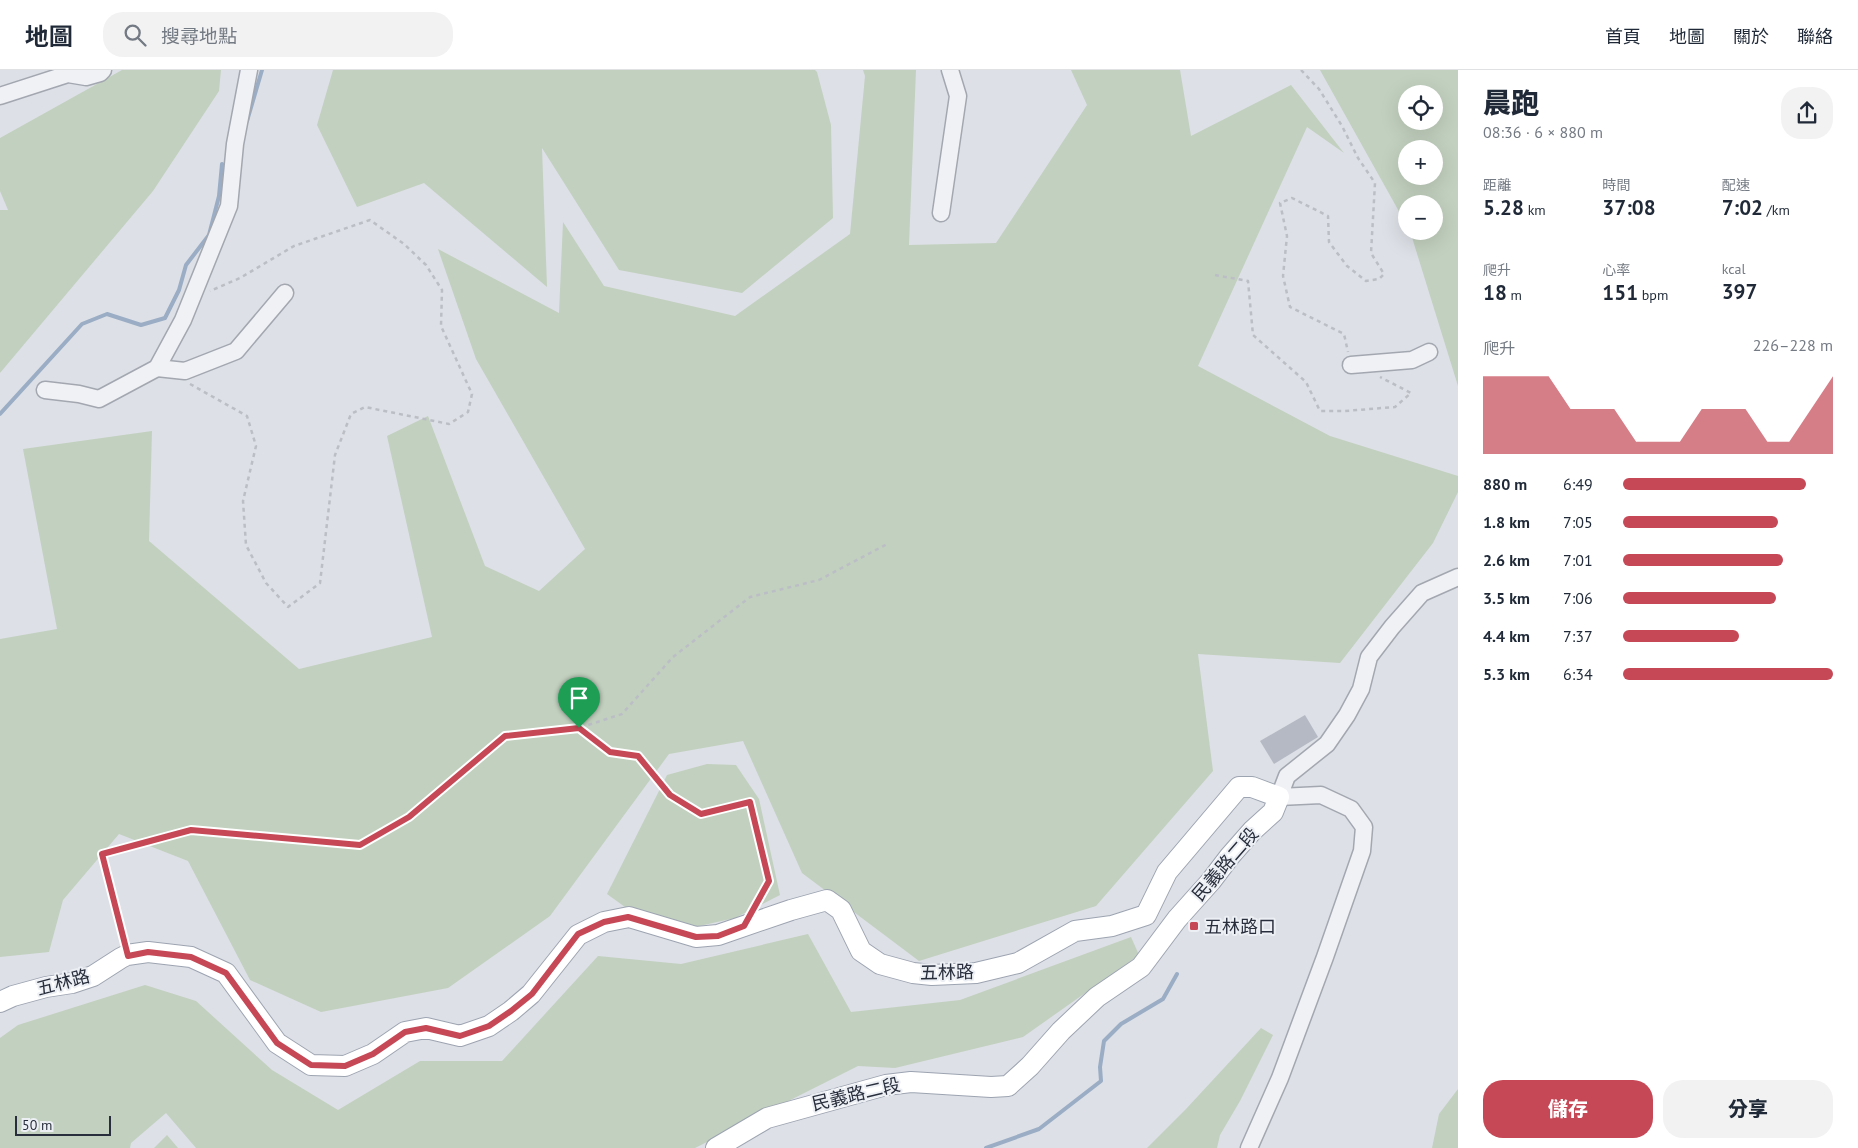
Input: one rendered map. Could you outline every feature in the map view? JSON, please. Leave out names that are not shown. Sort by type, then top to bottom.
[{"type":"main road","name":"五林路","points":[[0,1002],[38,989],[79,981],[93,976],[121,958],[128,956],[148,952],[191,957],[226,973],[277,1043],[311,1065],[345,1066],[373,1054],[405,1032],[426,1028],[460,1036],[489,1026],[532,994],[578,934],[604,922],[628,917],[696,937],[718,936],[791,910],[827,900],[841,910],[861,951],[880,964],[913,973],[932,975],[976,973],[1018,963],[1075,931],[1112,926],[1146,915],[1167,872],[1239,787],[1252,787],[1279,797]]},
{"type":"main road","name":"民義路二段","points":[[716,1148],[767,1118],[886,1085],[911,1082],[991,1087],[1008,1086],[1097,997],[1141,967],[1177,919],[1211,881],[1252,830],[1274,812],[1279,797]]},
{"type":"street","points":[[0,96],[68,74],[86,76],[100,73],[103,70]]},
{"type":"street","points":[[45,390],[79,394],[99,399],[157,368],[183,320],[228,206],[234,144],[249,70]]},
{"type":"street","points":[[941,212],[958,96],[950,70]]},
{"type":"street","points":[[157,368],[185,371],[236,351],[285,293]]},
{"type":"street","points":[[1351,365],[1412,360],[1429,352]]},
{"type":"street","points":[[1249,1148],[1280,1078],[1321,966],[1362,851],[1364,828],[1351,809],[1321,795],[1279,797],[1287,776],[1327,744],[1342,722],[1361,689],[1368,657],[1392,626],[1422,593],[1458,577]]},
{"type":"path","points":[[1301,70],[1319,89],[1342,126],[1358,158],[1375,183],[1371,253],[1384,274],[1379,278],[1366,281],[1347,266],[1329,242],[1328,216],[1292,198],[1280,203],[1287,236],[1282,276],[1290,307],[1344,334],[1351,365]]},
{"type":"path","points":[[185,371],[190,384],[247,416],[256,446],[243,501],[246,545],[266,583],[288,607],[320,583],[336,455],[352,414],[365,407],[449,424],[468,412],[472,394],[441,326],[442,290],[426,265],[404,244],[370,220],[294,246],[240,278],[190,299]]},
{"type":"path","points":[[1215,275],[1248,281],[1253,335],[1306,382],[1320,411],[1395,407],[1410,393],[1375,374]]},
{"type":"path","points":[[128,956],[102,854],[191,830],[360,845],[409,817],[505,736],[579,728],[622,714],[672,657],[750,597],[819,580],[889,544]]},
{"type":"path","points":[[579,728],[610,752],[638,756],[670,795],[701,814],[750,802],[769,881],[744,926]]},
{"type":"green space","points":[[122,70],[221,70],[219,91],[153,191],[0,373],[0,210],[8,210],[0,191],[0,138]]},
{"type":"green space","points":[[333,70],[815,70],[831,125],[833,218],[742,293],[619,270],[542,148],[547,287],[424,183],[357,207],[317,125]]},
{"type":"green space","points":[[863,70],[916,70],[909,245],[996,243],[1087,105],[1071,70],[1180,70],[1191,136],[1291,85],[1344,153],[1307,127],[1198,366],[1330,436],[1458,476],[1458,492],[1433,543],[1340,663],[1198,654],[1213,771],[1096,906],[919,961],[802,873],[743,741],[669,754],[550,916],[448,988],[321,1012],[250,980],[188,861],[119,834],[63,900],[49,952],[0,957],[0,639],[57,629],[23,449],[152,431],[149,541],[299,669],[432,637],[387,436],[428,416],[485,566],[539,591],[585,549],[476,359],[438,249],[559,313],[563,222],[604,286],[735,316],[850,234],[865,76]]},
{"type":"green space","points":[[1320,70],[1458,70],[1458,386],[1413,240],[1443,240],[1443,195],[1398,195],[1398,210]]},
{"type":"green space","points":[[707,764],[736,765],[759,799],[780,895],[735,918],[677,931],[636,915],[607,894],[667,775]]},
{"type":"green space","points":[[808,934],[851,1012],[960,1000],[1131,937],[1139,955],[1023,1037],[895,1068],[858,1066],[695,1148],[196,1148],[166,1113],[131,1143],[130,1148],[0,1148],[0,1038],[18,1025],[145,985],[196,1001],[272,1070],[338,1110],[420,1061],[502,1061],[598,956],[681,964]]},
{"type":"green space","points":[[1261,1028],[1273,1035],[1240,1101],[1220,1135],[1217,1148],[1147,1148],[1186,1109]]},
{"type":"green space","points":[[1458,1089],[1458,1148],[1432,1148],[1439,1114]]},
{"type":"green space","points":[[167,1135],[178,1148],[154,1148]]},
{"type":"building","points":[[1305,715],[1318,737],[1274,764],[1260,741]]},
{"type":"waterway","points":[[247,121],[262,70]]},
{"type":"waterway","points":[[0,414],[82,324],[107,314],[141,325],[165,318],[179,290],[186,265],[209,235],[219,196],[222,164]]},
{"type":"waterway","points":[[986,1148],[1039,1129],[1101,1081],[1100,1067],[1104,1041],[1121,1024],[1163,999],[1177,974]]},
{"type":"place","name":"五林路口","points":[[1194,926]]},
{"type":"route","points":[[579,728],[610,752],[638,756],[670,795],[701,814],[750,802],[769,881],[744,926],[718,936],[696,937],[628,917],[604,922],[578,934],[532,994],[489,1026],[460,1036],[426,1028],[405,1032],[373,1054],[345,1066],[311,1065],[277,1043],[226,973],[191,957],[148,952],[128,956],[102,854],[191,830],[360,845],[409,817],[505,736],[579,728]]}]
